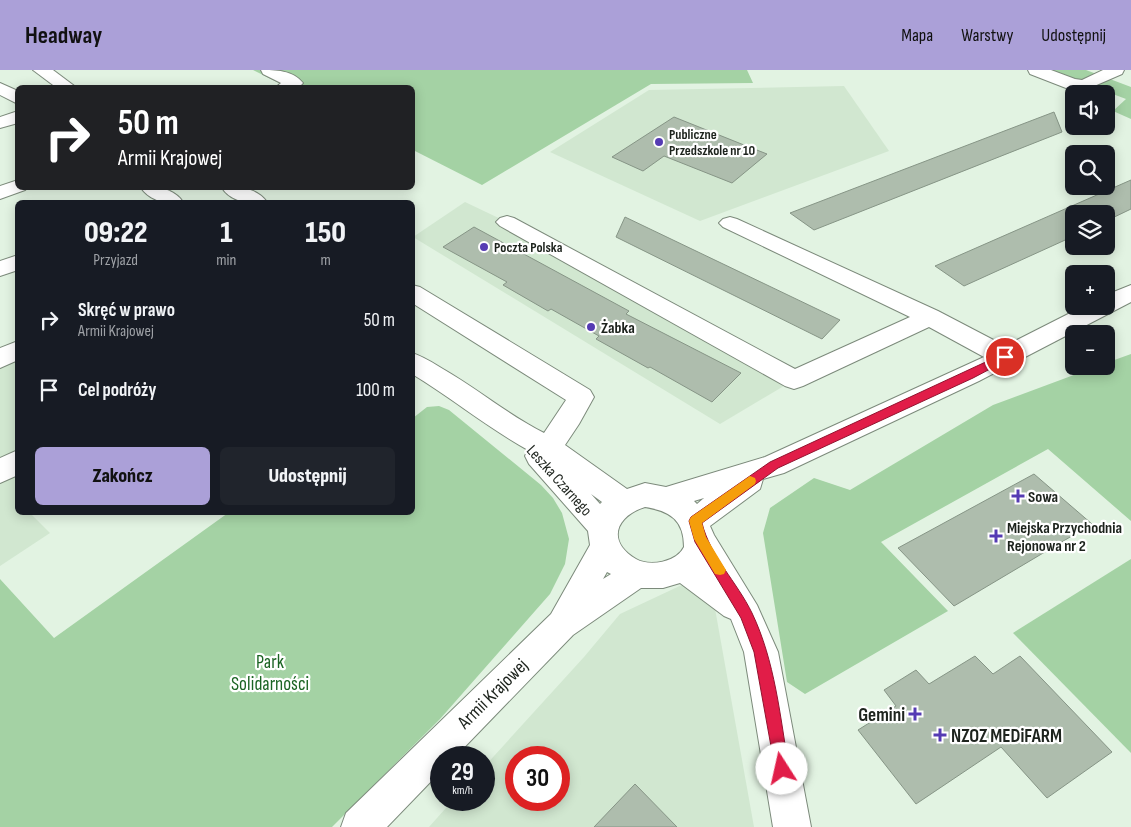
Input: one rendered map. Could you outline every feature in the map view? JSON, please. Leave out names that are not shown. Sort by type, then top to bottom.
[{"type":"street","points":[[41,70],[64,85]]},
{"type":"street","points":[[269,70],[294,82],[288,85]]},
{"type":"street","points":[[1036,70],[1072,84],[1085,85],[1116,70],[1131,76]]},
{"type":"street","points":[[0,88],[15,97]]},
{"type":"street","points":[[0,123],[15,117]]},
{"type":"street","points":[[0,193],[15,187]]},
{"type":"street","points":[[236,190],[253,200]]},
{"type":"street","points":[[507,222],[794,380],[930,317]]},
{"type":"street","points":[[730,224],[930,317],[1005,357]]},
{"type":"street","points":[[0,269],[15,263]]},
{"type":"street","points":[[1115,300],[1131,292]]},
{"type":"street","points":[[415,294],[581,397],[570,417],[548,448]]},
{"type":"street","points":[[669,498],[774,465],[970,375],[1086,315]]},
{"type":"street","points":[[0,359],[15,352]]},
{"type":"street","name":"Leszka Czarnego","points":[[415,364],[451,385],[518,432],[548,448],[622,501]]},
{"type":"street","name":"Leszka Czarnego","points":[[518,432],[604,537]]},
{"type":"street","points":[[0,472],[15,463]]},
{"type":"street","points":[[774,465],[698,530],[698,549],[684,567],[662,575],[638,573],[618,564],[604,537],[606,517],[612,508],[622,501],[645,494],[669,498],[689,512],[698,530],[746,615],[761,652],[792,827]]},
{"type":"street","name":"Armii Krajowej","points":[[562,625],[604,537]]},
{"type":"street","points":[[684,567],[746,615]]},
{"type":"street","name":"Armii Krajowej","points":[[360,827],[562,625],[638,573]]},
{"type":"shaded area","points":[[844,86],[889,151],[700,221],[550,152],[649,90]]},
{"type":"shaded area","points":[[465,202],[507,222],[794,380],[720,424],[415,238],[415,236]]},
{"type":"shaded area","points":[[15,341],[15,515],[32,515],[50,533],[0,566],[0,349]]},
{"type":"shaded area","points":[[686,583],[714,603],[754,827],[429,827],[443,811],[495,811],[495,755],[584,657],[620,614]]},
{"type":"green space","points":[[253,70],[747,70],[753,83],[651,84],[482,185],[415,151],[415,85],[283,85]]},
{"type":"green space","points":[[1049,70],[1086,70],[1131,87],[1131,119],[1115,112],[1115,109],[1126,99],[1115,95],[1115,85],[1089,85]]},
{"type":"green space","points":[[1131,354],[1131,521],[1048,449],[881,542],[948,611],[805,694],[787,682],[763,533],[770,508],[814,478],[850,490],[993,405],[1074,375],[1115,375],[1115,360]]},
{"type":"green space","name":"Park Solidarności","points":[[439,406],[449,410],[541,485],[553,498],[562,513],[569,539],[565,564],[550,594],[440,719],[332,827],[0,827],[0,579],[54,638],[225,515],[415,515],[415,416],[427,407]]},
{"type":"green space","points":[[1131,559],[1131,753],[1013,633]]},
{"type":"building","points":[[1054,112],[1062,132],[814,230],[790,213]]},
{"type":"building","name":"Publiczne Przedszkole nr 10","points":[[674,117],[767,154],[732,183],[664,156],[643,171],[612,157]]},
{"type":"building","points":[[1131,180],[1131,209],[1115,217],[1115,205],[1074,205],[1097,195],[1115,195],[1115,187]]},
{"type":"building","points":[[1065,209],[1065,240],[964,286],[935,266]]},
{"type":"building","points":[[625,217],[840,320],[822,339],[616,237]]},
{"type":"building","points":[[474,227],[629,311],[626,314],[741,373],[712,402],[650,367],[648,368],[596,339],[599,336],[551,309],[548,311],[503,285],[507,282],[443,247]]},
{"type":"building","name":"Miejska Przychodnia Rejonowa nr 2","points":[[1034,474],[1092,524],[954,606],[898,548]]},
{"type":"building","name":"NZOZ MEDiFARM","points":[[975,656],[993,674],[1020,656],[1112,752],[1047,798],[1001,747],[916,804],[858,730],[896,706],[884,690],[916,670],[929,684]]},
{"type":"building","points":[[635,784],[677,827],[594,827]]},
{"type":"slow traffic","points":[[720,570],[700,539],[695,521],[750,481]]},
{"type":"place","name":"Publiczne Przedszkole nr 10","points":[[659,142]]},
{"type":"place","name":"Poczta Polska","points":[[484,247]]},
{"type":"place","name":"Żabka","points":[[591,327]]},
{"type":"place","name":"Sowa","points":[[1018,496]]},
{"type":"place","name":"Miejska Przychodnia Rejonowa nr 2","points":[[996,536]]},
{"type":"place","name":"Gemini","points":[[915,714]]},
{"type":"place","name":"NZOZ MEDiFARM","points":[[940,735]]},
{"type":"route","points":[[782,769],[761,652],[746,615],[700,539],[695,521],[774,465],[1005,357]]}]
